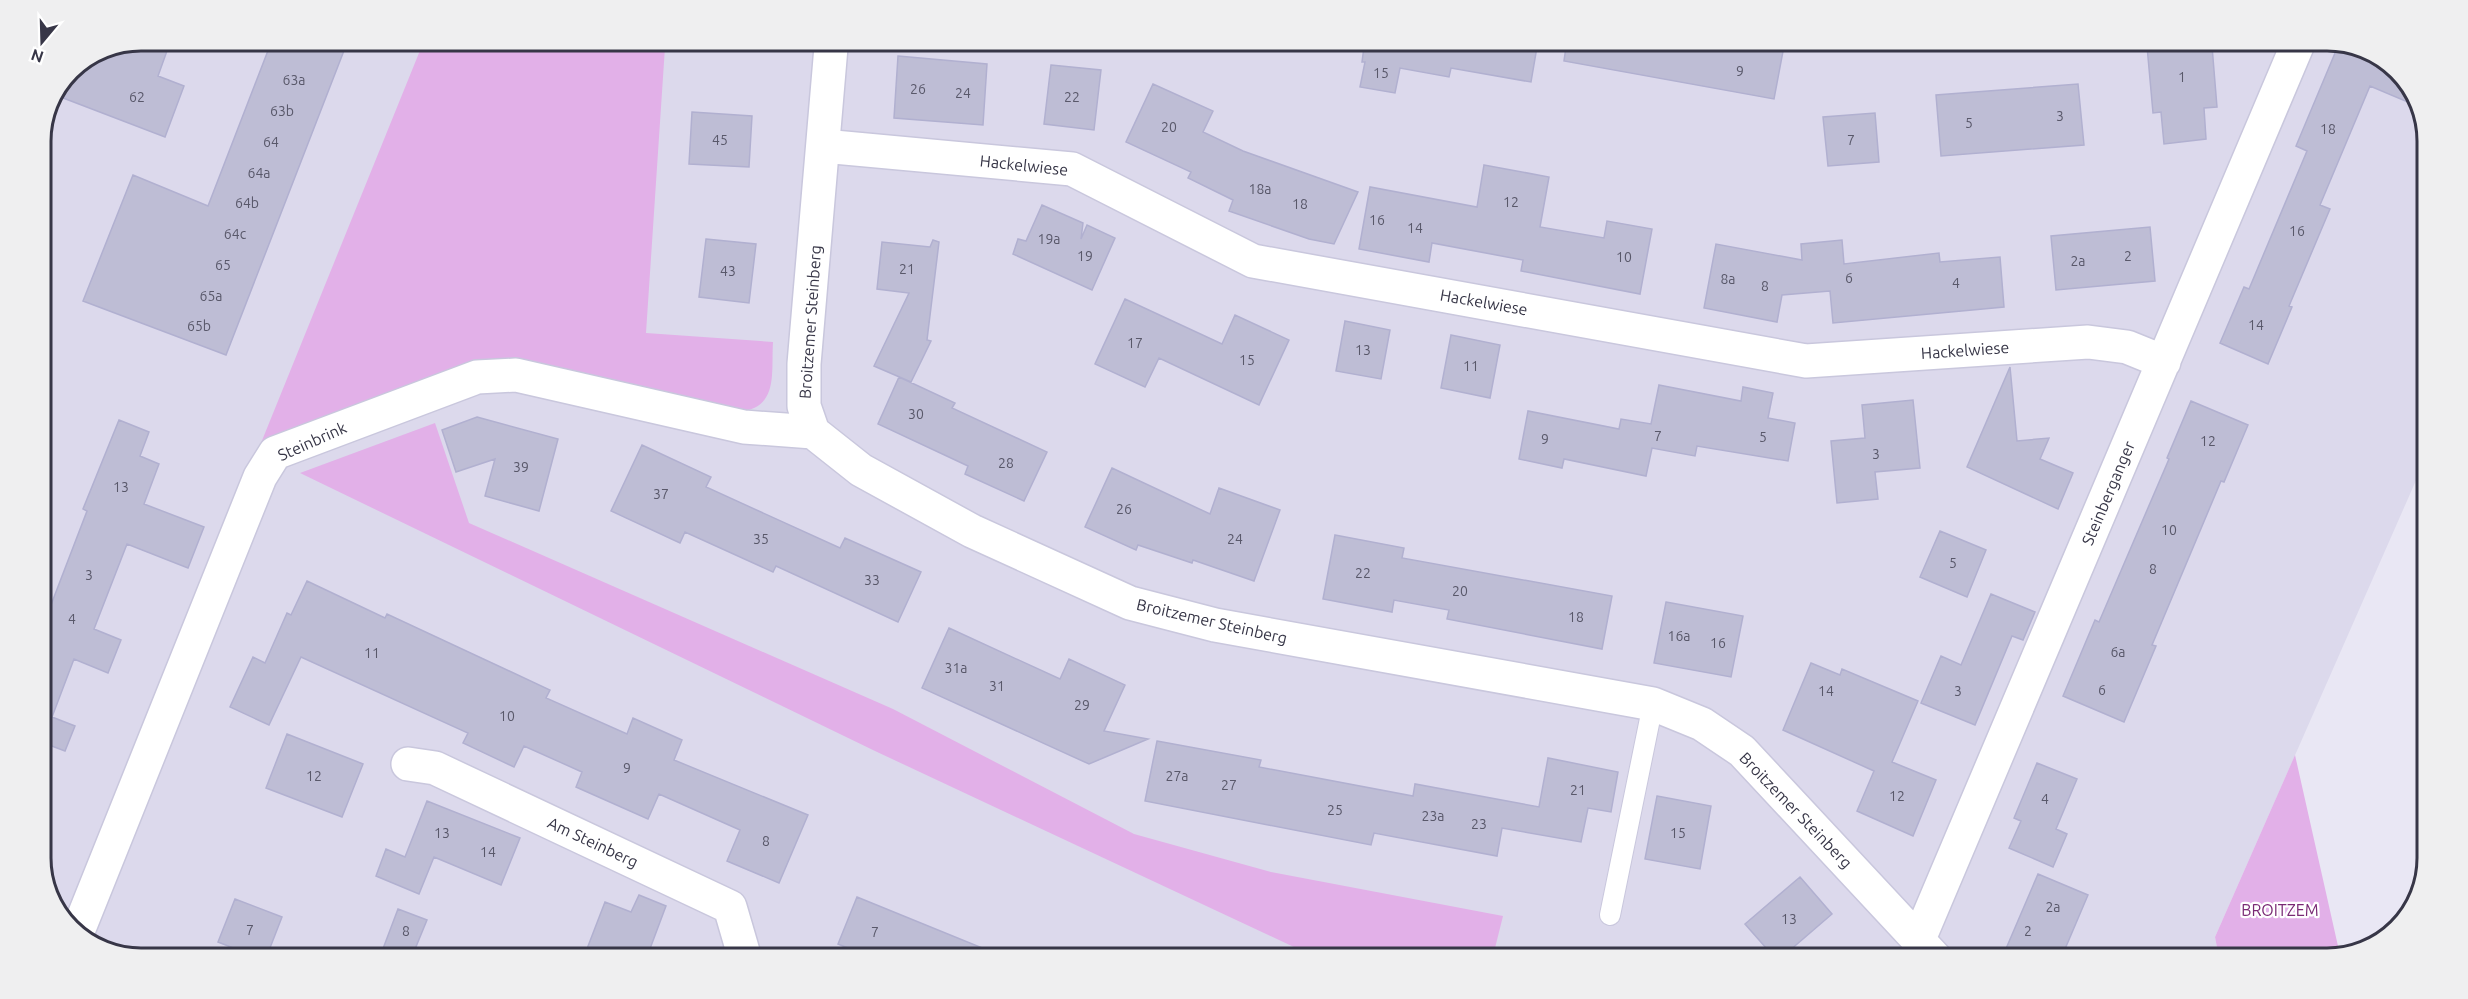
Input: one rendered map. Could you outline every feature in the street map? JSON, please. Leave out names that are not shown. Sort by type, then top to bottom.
[{"type":"street","name":"Broitzemer Steinberg","points":[[831,51],[804,364],[804,406],[813,432],[861,470],[909,498],[972,531],[1130,603],[1215,625],[1653,704],[1702,724],[1742,751],[1926,948]]},
{"type":"street","name":"Steinberganger","points":[[1927,948],[2164,362],[2295,51]]},
{"type":"street","name":"Hackelwiese","points":[[823,146],[1072,169],[1253,261],[1806,360],[2088,342],[2127,347],[2164,362]]},
{"type":"street","name":"Steinbrink","points":[[81,924],[260,477],[275,453],[477,377],[516,375],[744,428],[813,432]]},
{"type":"street","name":"Am Steinberg","points":[[408,764],[435,768],[730,907],[742,948]]},
{"type":"lane","points":[[1610,915],[1653,704]]},
{"type":"shaded area","points":[[141,51],[2327,51],[2345,53],[2367,60],[2386,73],[2405,96],[2415,123],[2417,135],[2417,478],[2215,937],[2217,948],[141,948],[101,939],[82,926],[63,903],[56,887],[51,864],[51,141],[58,106],[77,77],[106,58],[123,53]]},
{"type":"green space","points":[[420,51],[665,51],[646,333],[773,342],[770,387],[761,403],[753,408],[740,411],[503,359],[261,443]]},
{"type":"green space","points":[[435,423],[469,523],[893,709],[1134,834],[1271,872],[1503,916],[1495,948],[1296,948],[875,751],[300,473]]},
{"type":"green space","name":"BROITZEM","points":[[2295,755],[2338,947],[2217,948],[2215,937]]},
{"type":"building","points":[[141,51],[167,51],[158,76],[184,86],[165,137],[62,98],[77,77],[91,66],[106,58]]},
{"type":"building","points":[[268,51],[344,51],[226,355],[83,301],[133,175],[208,206]]},
{"type":"building","points":[[1363,51],[1536,51],[1531,82],[1451,68],[1449,77],[1400,68],[1395,93],[1360,87],[1365,62],[1362,62]]},
{"type":"building","points":[[1565,51],[1783,51],[1774,99],[1564,61]]},
{"type":"building","points":[[2147,51],[2212,51],[2217,107],[2204,108],[2206,139],[2164,144],[2161,112],[2153,113]]},
{"type":"building","points":[[2336,52],[2356,56],[2377,66],[2398,86],[2408,102],[2370,86],[2320,205],[2330,209],[2289,306],[2292,307],[2268,364],[2220,343],[2244,287],[2249,289],[2307,151],[2296,146]]},
{"type":"building","points":[[898,56],[987,64],[983,125],[894,118]]},
{"type":"building","points":[[1051,65],[1101,70],[1094,130],[1044,124]]},
{"type":"building","points":[[1153,84],[1213,111],[1203,132],[1243,151],[1358,192],[1334,244],[1309,239],[1229,211],[1233,200],[1188,178],[1191,172],[1126,142]]},
{"type":"building","points":[[2078,84],[2084,145],[1941,156],[1936,95]]},
{"type":"building","points":[[692,112],[752,116],[749,167],[689,164]]},
{"type":"building","points":[[1875,113],[1879,162],[1828,166],[1823,117]]},
{"type":"building","points":[[1484,165],[1549,177],[1540,227],[1604,238],[1607,221],[1652,229],[1640,294],[1521,271],[1523,260],[1432,243],[1429,262],[1359,249],[1370,187],[1477,207]]},
{"type":"building","points":[[1042,205],[1083,223],[1081,239],[1087,225],[1115,238],[1092,290],[1013,254],[1018,239],[1026,241]]},
{"type":"building","points":[[2150,227],[2155,281],[2056,290],[2051,236]]},
{"type":"building","points":[[706,239],[756,244],[749,303],[699,297]]},
{"type":"building","points":[[933,240],[939,242],[927,340],[931,341],[911,382],[874,366],[909,293],[877,289],[882,242],[930,247]]},
{"type":"building","points":[[1842,240],[1844,264],[1939,253],[1940,262],[2000,257],[2004,307],[1833,323],[1830,291],[1782,295],[1777,322],[1704,308],[1716,244],[1802,260],[1801,244]]},
{"type":"building","points":[[1125,299],[1222,344],[1235,315],[1289,340],[1259,405],[1159,358],[1145,387],[1095,364]]},
{"type":"building","points":[[1345,321],[1390,330],[1381,379],[1336,371]]},
{"type":"building","points":[[1451,335],[1500,345],[1490,398],[1441,388]]},
{"type":"building","points":[[2010,367],[2017,441],[2049,438],[2040,459],[2073,473],[2058,509],[1967,467]]},
{"type":"building","points":[[899,377],[955,403],[952,408],[1047,452],[1024,501],[965,474],[968,466],[878,424]]},
{"type":"building","points":[[1659,385],[1741,401],[1743,387],[1773,393],[1768,418],[1795,423],[1788,461],[1697,446],[1695,456],[1652,448],[1646,476],[1564,459],[1562,468],[1519,459],[1528,411],[1619,429],[1621,419],[1651,424]]},
{"type":"building","points":[[1913,400],[1920,468],[1875,472],[1878,499],[1837,503],[1831,441],[1865,438],[1862,405]]},
{"type":"building","points":[[2191,401],[2248,425],[2224,482],[2221,481],[2152,645],[2156,646],[2124,722],[2063,696],[2095,620],[2099,622],[2169,459],[2167,458]]},
{"type":"building","points":[[477,417],[558,439],[539,511],[485,496],[495,459],[456,472],[442,430]]},
{"type":"building","points":[[119,420],[149,432],[140,456],[159,464],[144,504],[204,527],[188,568],[127,544],[94,629],[121,640],[108,673],[74,659],[52,717],[75,726],[65,751],[51,746],[51,605],[87,511],[83,509]]},
{"type":"building","points":[[642,445],[711,477],[706,487],[840,548],[845,538],[921,572],[898,622],[776,566],[773,572],[685,532],[680,543],[611,511]]},
{"type":"building","points":[[1112,468],[1210,514],[1219,488],[1280,510],[1254,581],[1193,560],[1192,563],[1138,545],[1136,550],[1085,527]]},
{"type":"building","points":[[1940,531],[1986,550],[1967,597],[1920,577]]},
{"type":"building","points":[[1335,535],[1404,548],[1402,558],[1612,596],[1602,649],[1447,619],[1449,610],[1394,600],[1392,612],[1323,599]]},
{"type":"building","points":[[307,581],[385,618],[387,614],[550,690],[546,698],[627,734],[633,718],[682,740],[674,760],[808,815],[779,883],[727,861],[740,830],[659,794],[648,819],[576,787],[582,772],[524,746],[514,767],[463,743],[468,733],[301,657],[269,725],[230,707],[253,657],[265,663],[287,613],[291,615]]},
{"type":"building","points":[[1991,594],[2035,612],[2023,640],[2012,636],[1975,725],[1921,703],[1941,656],[1961,665]]},
{"type":"building","points":[[1666,602],[1743,616],[1731,677],[1654,663]]},
{"type":"building","points":[[949,628],[1060,679],[1069,659],[1125,685],[1104,731],[1148,739],[1089,764],[922,688]]},
{"type":"building","points":[[1811,663],[1840,675],[1842,669],[1918,701],[1892,762],[1936,780],[1913,836],[1857,811],[1874,771],[1783,730]]},
{"type":"building","points":[[287,734],[363,764],[342,817],[266,788]]},
{"type":"building","points":[[1157,741],[1261,760],[1259,767],[1413,796],[1415,784],[1539,807],[1548,758],[1618,772],[1611,812],[1588,808],[1581,842],[1502,828],[1497,856],[1374,833],[1371,845],[1145,801]]},
{"type":"building","points":[[2037,763],[2077,779],[2056,829],[2067,834],[2053,867],[2009,848],[2021,821],[2014,818]]},
{"type":"building","points":[[1657,796],[1711,806],[1700,869],[1645,859]]},
{"type":"building","points":[[427,801],[520,838],[501,885],[434,857],[419,894],[376,876],[386,849],[405,857]]},
{"type":"building","points":[[2038,874],[2088,895],[2065,948],[2006,948]]},
{"type":"building","points":[[1800,877],[1832,914],[1792,948],[1766,948],[1745,924]]},
{"type":"building","points":[[639,895],[666,906],[650,948],[587,948],[605,902],[631,912]]},
{"type":"building","points":[[857,897],[982,948],[848,948],[838,944]]},
{"type":"building","points":[[235,899],[282,917],[270,948],[233,948],[218,942]]},
{"type":"building","points":[[398,909],[427,920],[415,948],[383,948]]}]
